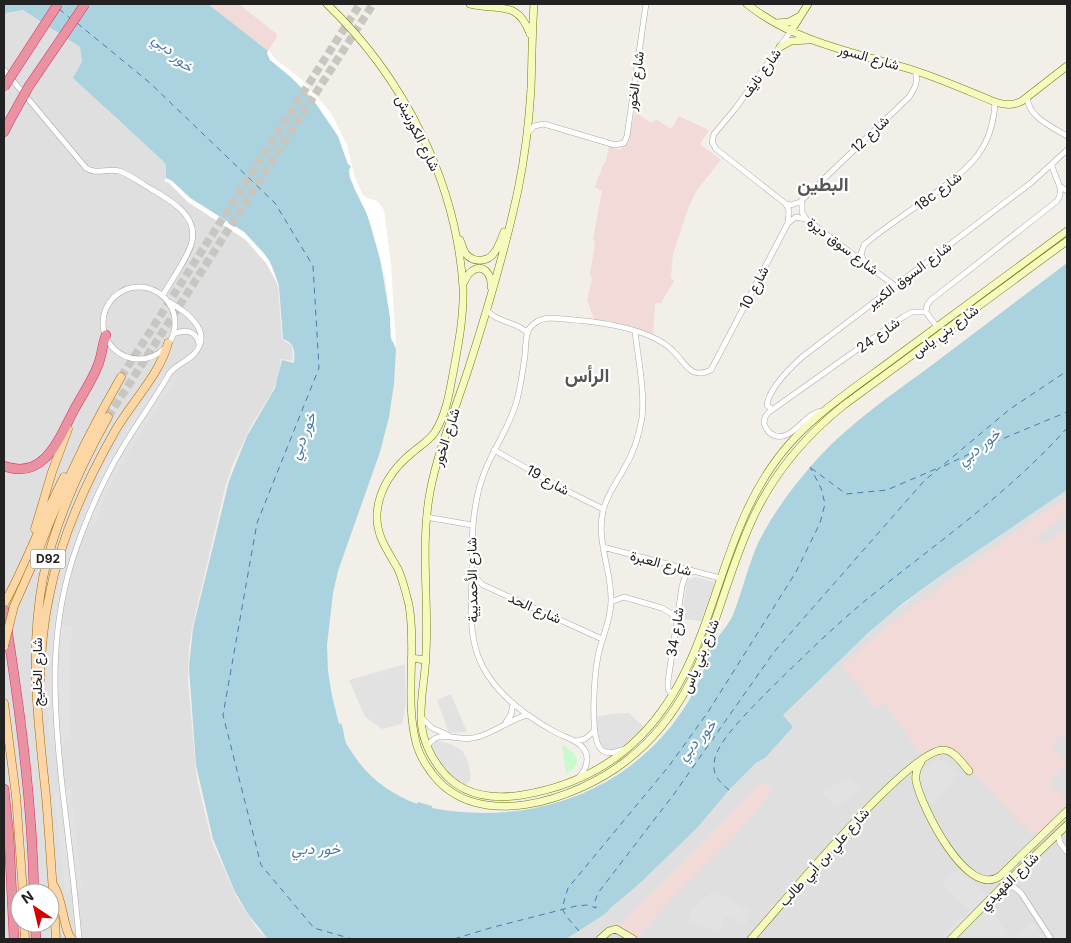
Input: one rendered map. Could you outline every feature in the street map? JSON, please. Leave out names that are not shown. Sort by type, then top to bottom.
[{"type":"highway","points":[[4,87],[58,4]]},
{"type":"highway","points":[[4,132],[29,86],[85,4]]},
{"type":"highway","points":[[4,466],[23,468],[34,466],[44,460],[54,447],[97,368],[106,336]]},
{"type":"highway","points":[[4,609],[25,750],[34,849],[34,883]]},
{"type":"highway","points":[[4,789],[9,837],[14,939]]},
{"type":"main road","name":"شارع الكورنيش","points":[[327,4],[355,33],[374,57],[404,102],[431,156],[453,223],[463,284]]},
{"type":"main road","points":[[470,4],[508,8],[519,6]]},
{"type":"main road","name":"شارع الخور","points":[[427,747],[421,717],[421,692],[426,660],[424,557],[426,517],[436,469],[483,323],[511,217],[528,134],[534,4]]},
{"type":"main road","name":"شارع السور","points":[[747,4],[776,24],[810,40],[915,71],[995,102]]},
{"type":"main road","name":"شارع نايف","points":[[791,31],[808,4]]},
{"type":"main road","points":[[508,8],[523,16],[531,39]]},
{"type":"main road","points":[[776,24],[796,20],[802,14]]},
{"type":"main road","points":[[780,47],[794,40],[810,40]]},
{"type":"main road","points":[[995,102],[1012,105],[1027,97],[1067,66]]},
{"type":"main road","points":[[453,223],[466,254],[475,260],[481,260],[491,257],[495,253],[511,217]]},
{"type":"main road","name":"شارع بني ياس","points":[[427,747],[437,765],[450,780],[475,794],[488,797],[539,792],[575,780],[602,767],[628,748],[655,722],[673,697],[691,662],[720,578],[751,500],[776,460],[805,428],[824,411],[1067,231]]},
{"type":"main road","name":"شارع بني ياس","points":[[463,284],[462,323],[444,412],[437,428],[428,441],[408,456],[393,472],[387,482],[379,503],[377,526],[380,536],[401,576],[409,606],[413,724],[418,750],[436,778],[450,791],[474,803],[500,807],[544,800],[586,786],[606,775],[642,748],[684,697],[702,656],[748,528],[766,494],[790,457],[808,437],[844,405],[1067,241]]},
{"type":"main road","points":[[463,284],[471,271],[479,268],[487,271],[491,278],[488,306]]},
{"type":"main road","points":[[37,712],[46,613],[53,579],[68,533],[105,451],[125,415],[160,364],[168,344]]},
{"type":"main road","points":[[4,604],[27,559],[58,487],[121,378]]},
{"type":"main road","points":[[27,559],[46,488],[75,408]]},
{"type":"main road","name":"شارع الخليج","points":[[52,883],[48,815],[37,712],[36,644],[41,594],[47,561],[57,527],[73,486],[108,417]]},
{"type":"main road","points":[[805,428],[801,437],[803,439],[808,437]]},
{"type":"main road","points":[[4,646],[11,616],[66,484],[88,437]]},
{"type":"main road","points":[[766,494],[767,484],[781,464],[780,460],[776,460]]},
{"type":"main road","points":[[411,658],[426,660]]},
{"type":"main road","points":[[4,704],[14,773],[23,883]]},
{"type":"main road","name":"شارع علي بن أبي طالب","points":[[752,939],[840,838],[899,777],[924,758],[937,751],[947,751],[954,754],[969,771]]},
{"type":"main road","points":[[918,787],[916,773],[924,758]]},
{"type":"main road","points":[[899,777],[909,778],[914,781],[930,818],[948,848],[965,868],[983,881],[990,881],[1000,876],[1067,811]]},
{"type":"main road","name":"شارع الفهيدي","points":[[954,938],[1002,887],[1067,825]]},
{"type":"main road","points":[[60,899],[67,933],[72,939]]},
{"type":"main road","points":[[602,937],[609,931],[616,929],[633,939]]},
{"type":"street","name":"شارع الخور","points":[[528,134],[534,126],[544,124],[615,145],[624,143],[627,138],[646,4]]},
{"type":"street","name":"شارع نايف","points":[[786,204],[716,149],[712,145],[712,140],[715,132],[735,109],[791,31]]},
{"type":"street","points":[[4,70],[86,168],[93,172],[112,170],[123,173],[172,202],[187,216],[192,228],[192,241],[162,295]]},
{"type":"street","name":"شارع 12","points":[[786,204],[794,205],[802,200],[909,97],[916,86],[917,75],[915,71]]},
{"type":"street","points":[[1027,97],[1030,110],[1034,116],[1067,136]]},
{"type":"street","name":"18c شارع","points":[[865,263],[861,254],[864,245],[960,175],[975,159],[983,148],[990,131],[995,102]]},
{"type":"street","name":"شارع السوق الكبير","points":[[772,410],[767,405],[768,400],[791,367],[813,348],[1032,182],[1067,150]]},
{"type":"street","points":[[937,327],[926,312],[927,305],[931,300],[1055,204],[1061,194],[1061,187],[1052,165]]},
{"type":"street","points":[[1061,187],[1067,191]]},
{"type":"street","name":"شارع سوق ديرة","points":[[802,200],[801,208],[806,219],[895,286]]},
{"type":"street","name":"شارع سوق ديرة","points":[[786,204],[790,215],[788,223]]},
{"type":"street","points":[[788,223],[796,218],[806,219]]},
{"type":"street","name":"شارع 10","points":[[635,331],[651,336],[666,344],[695,373],[706,373],[712,370],[788,223]]},
{"type":"street","points":[[79,939],[54,708],[55,653],[61,603],[76,547],[108,474],[169,374],[178,364],[193,355],[199,345],[201,334],[197,323],[162,295],[141,287],[130,288],[121,292],[109,304],[105,313],[106,336],[115,349],[124,355],[146,358],[156,354],[168,344],[173,334],[175,318],[169,302]]},
{"type":"street","points":[[488,306],[497,318],[521,326],[528,332],[533,324]]},
{"type":"street","name":"شارع 24","points":[[772,410],[903,317],[916,312],[926,312]]},
{"type":"street","points":[[483,323],[497,318]]},
{"type":"street","points":[[521,326],[533,324],[543,319],[563,319],[600,323],[635,331],[642,405],[640,428],[632,455],[612,488],[603,509],[601,527],[611,602],[595,676],[594,731],[601,750],[609,753],[628,748]]},
{"type":"street","points":[[173,334],[182,331],[191,332],[198,339],[199,345]]},
{"type":"street","name":"شارع الأحمديية","points":[[528,332],[518,398],[511,417],[482,477],[476,501],[472,525],[472,620],[477,654],[489,678],[500,691],[527,714],[573,740],[584,749],[587,756],[585,770],[575,780]]},
{"type":"street","points":[[772,410],[765,417],[764,423],[766,429],[778,437],[788,433],[813,414],[824,411]]},
{"type":"street","name":"شارع 19","points":[[494,450],[603,509]]},
{"type":"street","points":[[426,517],[472,525]]},
{"type":"street","name":"شارع العبرة","points":[[603,547],[720,578]]},
{"type":"street","name":"شارع 34","points":[[673,697],[668,685],[676,624],[683,582],[693,571]]},
{"type":"street","name":"شارع الحد","points":[[472,574],[483,585],[602,639]]},
{"type":"street","points":[[611,602],[624,598],[662,608],[672,614],[676,624]]},
{"type":"street","points":[[506,723],[511,715],[513,703]]},
{"type":"street","points":[[427,747],[436,737],[467,738],[479,736],[527,714]]},
{"type":"street","points":[[421,717],[432,728],[450,737]]},
{"type":"street","points":[[573,740],[585,740],[594,731]]},
{"type":"street","points":[[1058,834],[1060,843],[1067,852]]},
{"type":"street","points":[[1002,887],[1014,887],[1021,893],[1051,939]]},
{"type":"shaded area","points":[[208,4],[239,4],[278,35],[268,51]]},
{"type":"shaded area","points":[[23,10],[80,47],[82,62],[107,110],[164,162],[166,178],[190,199],[240,231],[251,241],[270,266],[278,286],[282,339],[292,346],[293,361],[281,359],[278,378],[271,394],[252,424],[233,464],[226,484],[192,628],[189,648],[188,683],[197,780],[212,842],[237,898],[259,931],[269,939],[4,939],[4,16],[6,13]]},
{"type":"shaded area","points":[[635,112],[651,123],[656,119],[671,129],[679,116],[709,130],[700,144],[721,160],[697,190],[689,206],[673,254],[671,277],[674,281],[661,303],[655,303],[653,336],[595,322],[587,300],[592,279],[590,274],[595,243],[593,239],[602,191],[595,187],[606,161],[609,146],[619,150],[628,143]]},
{"type":"shaded area","points":[[162,373],[177,377],[134,443],[108,491],[95,526],[84,524],[65,578],[56,625],[72,626],[69,667],[71,740],[50,744],[46,700],[47,662],[53,609],[61,575],[72,539],[103,467],[121,435]]},
{"type":"shaded area","points":[[1067,490],[1067,939],[566,939],[605,914],[698,827],[727,792],[756,763],[765,758],[793,727],[782,715],[864,637],[889,615],[946,572]]},
{"type":"shaded area","points":[[1066,498],[1067,514],[1036,537],[1043,544],[1067,528],[1067,731],[1051,745],[1066,763],[1049,783],[1067,801],[1040,833],[1029,832],[955,751],[940,744],[922,756],[884,703],[875,708],[842,665],[941,586],[1032,520]]},
{"type":"shaded area","points":[[696,577],[715,582],[701,621],[682,619],[686,585],[688,580]]},
{"type":"shaded area","points":[[405,664],[406,702],[402,724],[382,729],[365,717],[349,680]]},
{"type":"shaded area","points":[[451,694],[467,732],[449,733],[437,700]]},
{"type":"shaded area","points":[[629,713],[644,727],[621,748],[608,754],[600,749],[595,729],[596,717]]},
{"type":"shaded area","points":[[436,740],[451,744],[462,750],[468,761],[471,778],[465,785],[459,784],[450,777],[434,754],[430,744]]},
{"type":"shaded area","points":[[937,758],[958,773],[932,806],[916,780],[918,773],[925,765],[928,767]]},
{"type":"shaded area","points":[[850,778],[860,788],[835,808],[822,791]]},
{"type":"shaded area","points":[[762,782],[773,790],[736,835],[672,898],[638,938],[620,926],[625,919]]},
{"type":"shaded area","points":[[71,788],[82,888],[65,891],[54,792]]},
{"type":"shaded area","points":[[959,869],[989,897],[945,939],[937,939],[970,910],[942,885],[951,874]]},
{"type":"shaded area","points":[[714,890],[750,912],[746,924],[726,916],[719,932],[687,921],[693,909]]},
{"type":"shaded area","points":[[990,907],[1009,936],[1004,939],[956,939]]},
{"type":"shaded area","points":[[1033,923],[1044,939],[1009,939]]},
{"type":"green space","points":[[562,744],[577,759],[576,766],[566,774]]},
{"type":"water","name":"خور دبي","points":[[4,4],[208,4],[268,51],[267,53],[314,101],[338,136],[348,164],[351,166],[354,188],[367,214],[380,259],[390,317],[391,338],[396,348],[394,384],[389,417],[380,452],[338,571],[333,593],[327,645],[328,671],[339,724],[341,723],[347,746],[373,778],[407,800],[417,804],[418,802],[432,806],[432,808],[469,813],[507,812],[543,806],[577,796],[610,780],[639,759],[666,733],[688,702],[700,680],[712,647],[733,615],[758,543],[782,503],[811,466],[837,439],[865,415],[1067,263],[1067,490],[946,572],[902,604],[867,634],[783,715],[793,727],[765,758],[756,763],[729,790],[698,827],[605,914],[566,939],[268,939],[248,914],[234,890],[213,839],[196,765],[189,667],[193,628],[229,481],[247,436],[275,388],[282,360],[294,363],[292,345],[283,339],[279,286],[272,266],[264,253],[244,232],[190,198],[172,181],[166,178],[164,162],[73,78],[82,62],[80,47],[23,10],[6,13],[4,16]]},
{"type":"pier","points":[[269,50],[274,58],[301,79],[331,113],[347,145],[355,178],[363,195],[377,201],[384,210],[391,264],[396,348],[391,338],[385,278],[373,231],[350,178],[349,170],[351,166],[348,164],[338,136],[314,101],[298,83],[270,60],[267,53]]},
{"type":"pier","points":[[166,178],[172,181],[190,198],[244,232],[269,260],[279,286],[266,263],[246,240],[188,202],[169,183],[164,181]]},
{"type":"ferry route","points":[[59,9],[70,18]]},
{"type":"ferry route","points":[[77,23],[150,83],[275,203],[313,266],[319,368],[257,523],[223,715],[261,865],[314,928],[352,939]]},
{"type":"ferry route","points":[[454,939],[576,906],[588,905],[596,908],[595,901],[598,893],[674,794],[774,652],[924,481],[1010,409],[1067,371]]},
{"type":"ferry route","points":[[944,466],[990,444],[1067,412]]},
{"type":"ferry route","points":[[729,790],[716,776],[714,768],[715,758],[723,742],[745,715],[840,622],[995,497],[1067,428]]},
{"type":"ferry route","points":[[579,931],[566,916],[562,908],[568,888],[669,766],[708,712],[796,572],[820,523],[825,504],[821,488],[810,467]]},
{"type":"ferry route","points":[[811,468],[846,494],[887,490],[938,468]]},
{"type":"tunnel","points":[[121,377],[360,4]]},
{"type":"tunnel","points":[[108,417],[373,4]]},
{"type":"district","name":"البطين","points":[[823,184]]},
{"type":"district","name":"الرأس","points":[[587,375]]}]
